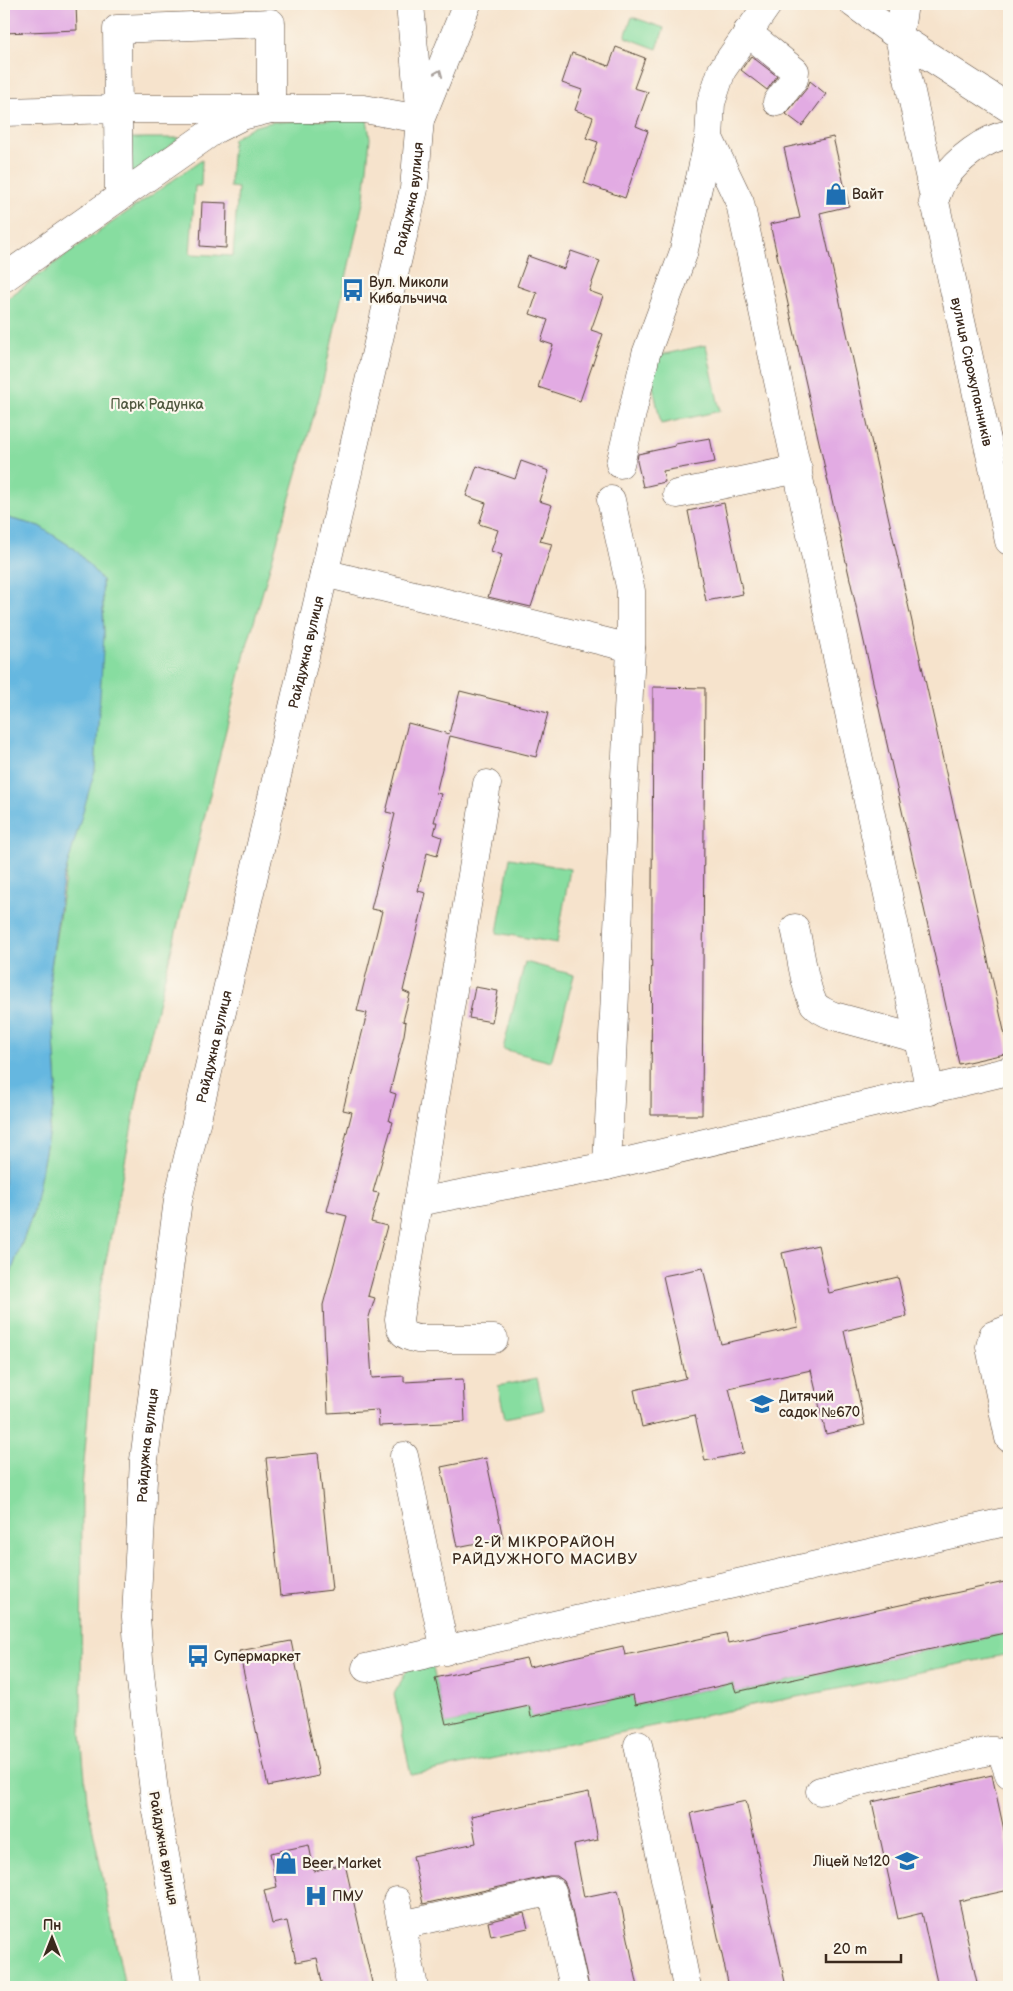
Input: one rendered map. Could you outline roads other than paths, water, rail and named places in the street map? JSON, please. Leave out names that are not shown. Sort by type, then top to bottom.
[{"type":"street","name":"Райдужна вулиця","points":[[189,1987],[155,1800],[140,1673],[136,1618],[144,1460],[178,1200],[414,189],[420,118],[410,4]]},
{"type":"street","name":"Райдужна вулиця","points":[[420,118],[467,4]]},
{"type":"street","points":[[854,4],[899,37],[1009,108]]},
{"type":"street","points":[[899,37],[904,4]]},
{"type":"street","points":[[620,464],[646,354],[684,254],[709,138],[711,103],[722,70],[754,14],[795,71],[794,79],[776,102]]},
{"type":"street","points":[[119,197],[117,29],[271,23],[271,109]]},
{"type":"street","name":"вулиця Сірожупанників","points":[[899,37],[1009,541]]},
{"type":"street","points":[[4,112],[118,109],[364,109],[420,118]]},
{"type":"street","points":[[4,278],[216,129],[242,116],[271,109]]},
{"type":"street","points":[[934,202],[942,182],[956,165],[985,142],[1009,134]]},
{"type":"street","points":[[709,138],[740,203],[930,1091]]},
{"type":"street","points":[[677,494],[798,469]]},
{"type":"street","points":[[606,1166],[631,648],[631,591],[611,500]]},
{"type":"street","points":[[324,573],[631,648]]},
{"type":"street","points":[[487,784],[399,1319],[400,1330],[405,1336],[418,1339],[494,1339]]},
{"type":"street","points":[[795,928],[809,990],[814,1004],[821,1011],[919,1039]]},
{"type":"street","points":[[418,1202],[606,1166],[1009,1072]]},
{"type":"street","points":[[1009,1329],[993,1335],[990,1346],[1009,1438]]},
{"type":"street","points":[[404,1456],[445,1651]]},
{"type":"street","points":[[366,1668],[1009,1521]]},
{"type":"street","points":[[638,1745],[686,1987]]},
{"type":"street","points":[[820,1792],[989,1751],[995,1751],[1003,1757],[1009,1774]]},
{"type":"street","points":[[414,1987],[399,1913],[552,1891],[574,1987]]},
{"type":"water","points":[[4,517],[39,526],[75,549],[102,580],[104,636],[95,770],[63,881],[50,974],[57,1087],[34,1211],[4,1291]]},
{"type":"place","name":"Вайт","points":[[836,194]]},
{"type":"place","name":"Вул. Миколи Кибальчича","points":[[353,290]]},
{"type":"place","name":"Дитячий садок №670","points":[[762,1404]]},
{"type":"place","name":"Супермаркет","points":[[198,1656]]},
{"type":"place","name":"Ліцей №120","points":[[907,1861]]},
{"type":"place","name":"Beer Market","points":[[286,1863]]},
{"type":"place","name":"ПМУ","points":[[316,1896]]},
{"type":"district","name":"2-Й МІКРОРАЙОН РАЙДУЖНОГО МАСИВУ","points":[[545,1550]]},
{"type":"park label","name":"Парк Радунка","points":[[157,404]]}]
